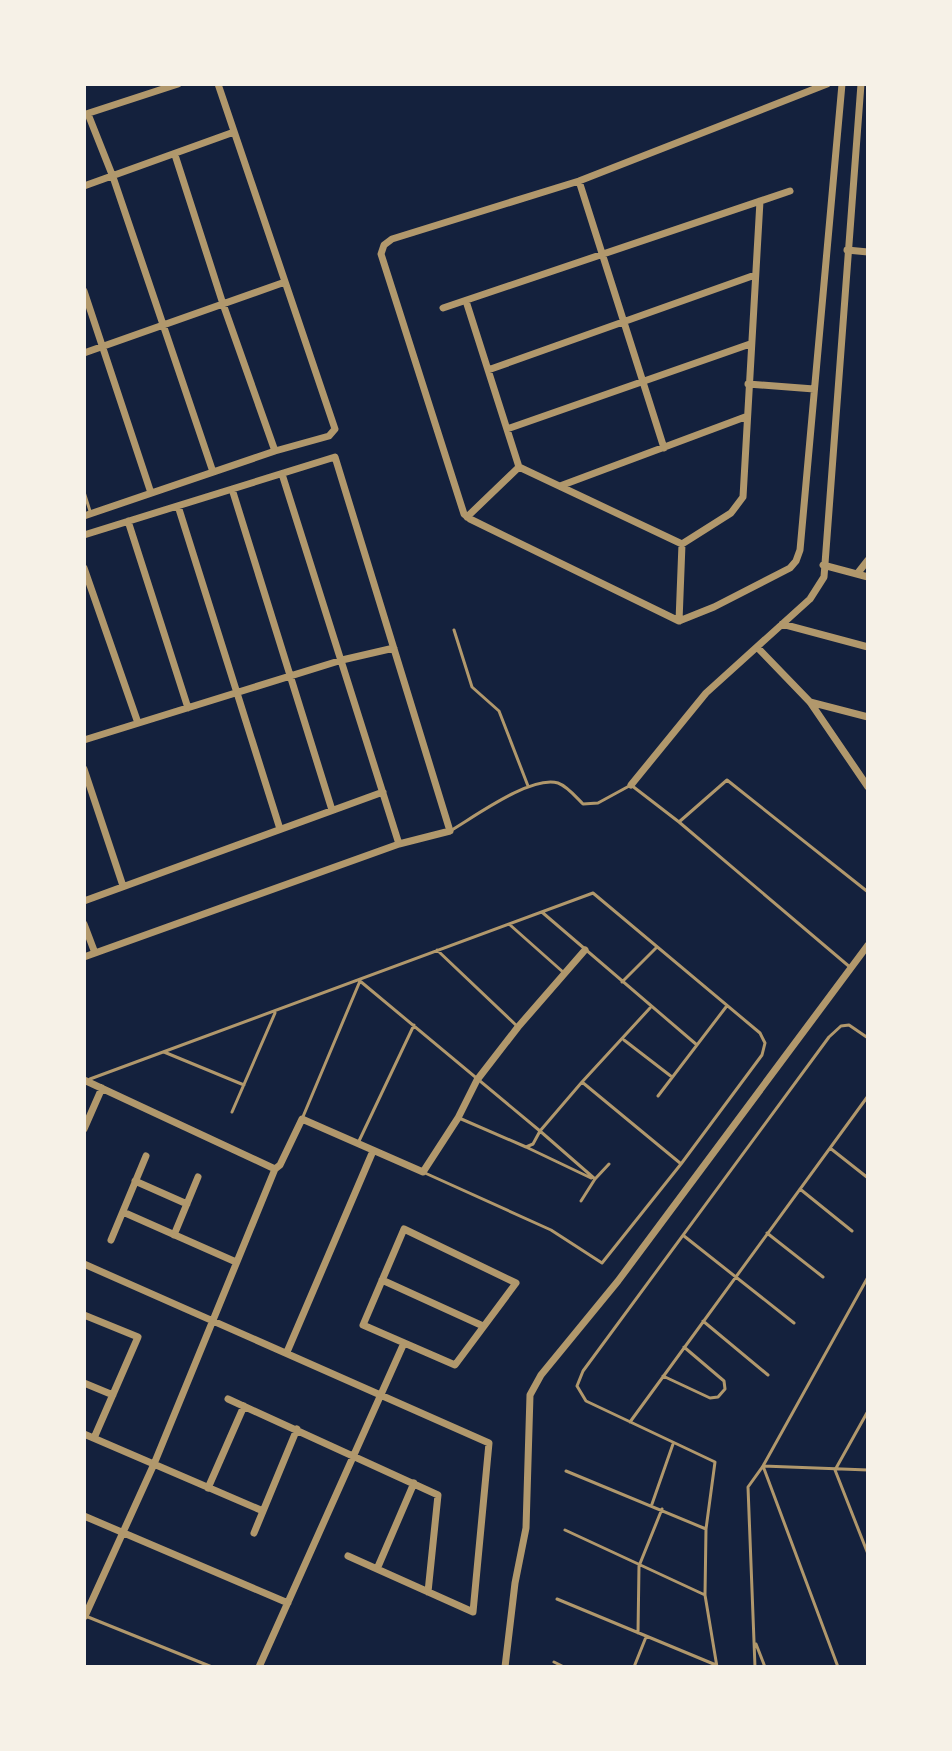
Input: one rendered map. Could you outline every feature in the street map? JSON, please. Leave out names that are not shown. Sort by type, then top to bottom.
[{"type":"street","points":[[178,84],[86,114],[113,177],[213,472]]},
{"type":"street","points":[[88,514],[329,436],[335,429],[218,84]]},
{"type":"street","points":[[827,84],[579,181],[392,239],[381,249],[467,517],[679,621],[714,607],[790,568],[800,550],[842,84]]},
{"type":"street","points":[[631,785],[706,693],[810,599],[824,577],[862,84]]},
{"type":"street","points":[[84,186],[234,132]]},
{"type":"street","points":[[175,155],[275,451]]},
{"type":"street","points":[[579,181],[664,448]]},
{"type":"street","points":[[443,308],[790,191]]},
{"type":"street","points":[[682,544],[731,513],[743,497],[745,417],[760,201]]},
{"type":"street","points":[[847,250],[868,252]]},
{"type":"street","points":[[488,370],[755,275]]},
{"type":"street","points":[[84,353],[285,282]]},
{"type":"street","points":[[84,291],[151,493]]},
{"type":"street","points":[[466,301],[519,467],[682,544]]},
{"type":"street","points":[[507,429],[750,344]]},
{"type":"street","points":[[748,384],[814,389]]},
{"type":"street","points":[[560,486],[745,417]]},
{"type":"street","points":[[84,535],[335,457],[450,831],[399,844],[84,957]]},
{"type":"street","points":[[467,517],[519,467]]},
{"type":"street","points":[[282,474],[399,844]]},
{"type":"street","points":[[232,489],[332,810]]},
{"type":"street","points":[[178,506],[280,829]]},
{"type":"street","points":[[128,521],[188,708]]},
{"type":"street","points":[[679,621],[682,544]]},
{"type":"street","points":[[857,574],[868,560]]},
{"type":"street","points":[[823,565],[868,577]]},
{"type":"street","points":[[84,568],[138,723]]},
{"type":"street","points":[[782,624],[868,647]]},
{"type":"street","points":[[757,647],[810,702],[868,787]]},
{"type":"street","points":[[84,740],[342,660],[394,648]]},
{"type":"street","points":[[810,702],[868,717]]},
{"type":"street","points":[[84,769],[123,886]]},
{"type":"street","points":[[84,901],[383,792]]},
{"type":"street","points":[[84,924],[95,953]]},
{"type":"street","points":[[505,1667],[515,1583],[526,1528],[530,1395],[541,1375],[618,1281],[868,945]]},
{"type":"street","points":[[85,1616],[154,1464],[275,1169],[280,1165],[302,1119],[423,1172],[458,1118],[477,1080],[585,950]]},
{"type":"street","points":[[85,1080],[275,1169]]},
{"type":"street","points":[[84,1129],[102,1088]]},
{"type":"street","points":[[287,1352],[373,1151]]},
{"type":"street","points":[[111,1240],[146,1156]]},
{"type":"street","points":[[174,1235],[198,1177]]},
{"type":"street","points":[[135,1181],[187,1204]]},
{"type":"street","points":[[123,1212],[236,1262]]},
{"type":"street","points":[[404,1229],[516,1283],[455,1365],[363,1325],[382,1280],[404,1229]]},
{"type":"street","points":[[84,1264],[489,1443],[473,1612],[348,1556]]},
{"type":"street","points":[[382,1280],[483,1326]]},
{"type":"street","points":[[84,1315],[138,1337],[94,1438]]},
{"type":"street","points":[[259,1667],[404,1343]]},
{"type":"street","points":[[84,1383],[113,1395]]},
{"type":"street","points":[[228,1399],[438,1495],[428,1592]]},
{"type":"street","points":[[208,1488],[244,1406]]},
{"type":"street","points":[[254,1533],[297,1429]]},
{"type":"street","points":[[84,1434],[263,1511]]},
{"type":"street","points":[[377,1569],[414,1483]]},
{"type":"street","points":[[84,1516],[288,1603]]},
{"type":"lane","points":[[84,492],[88,514]]},
{"type":"lane","points":[[454,630],[472,687],[499,711],[528,786]]},
{"type":"lane","points":[[679,822],[727,780],[868,892]]},
{"type":"lane","points":[[450,831],[528,786],[555,782],[563,785],[583,804],[598,803],[631,785],[851,968]]},
{"type":"lane","points":[[85,1080],[360,981],[585,895],[596,894],[760,1033],[765,1043],[762,1055],[602,1263],[551,1230],[423,1172]]},
{"type":"lane","points":[[543,913],[650,1008],[697,1045]]},
{"type":"lane","points":[[509,924],[564,974]]},
{"type":"lane","points":[[622,982],[657,947]]},
{"type":"lane","points":[[437,950],[518,1027]]},
{"type":"lane","points":[[360,981],[477,1080],[536,1125],[595,1179]]},
{"type":"lane","points":[[302,1119],[360,981]]},
{"type":"lane","points":[[658,1096],[726,1007]]},
{"type":"lane","points":[[526,1147],[533,1144],[540,1131],[582,1082],[650,1008]]},
{"type":"lane","points":[[232,1112],[276,1012]]},
{"type":"lane","points":[[357,1145],[414,1025]]},
{"type":"lane","points":[[717,1667],[705,1595],[706,1529],[715,1462],[586,1401],[577,1386],[583,1371],[829,1037],[841,1026],[849,1025],[868,1038]]},
{"type":"lane","points":[[624,1039],[672,1077]]},
{"type":"lane","points":[[164,1052],[244,1085]]},
{"type":"lane","points":[[582,1082],[681,1164]]},
{"type":"lane","points":[[630,1422],[868,1096]]},
{"type":"lane","points":[[458,1118],[595,1179]]},
{"type":"lane","points":[[830,1148],[868,1178]]},
{"type":"lane","points":[[581,1201],[609,1164]]},
{"type":"lane","points":[[800,1189],[852,1231]]},
{"type":"lane","points":[[767,1233],[823,1277]]},
{"type":"lane","points":[[684,1236],[794,1323]]},
{"type":"lane","points":[[755,1667],[748,1487],[763,1466],[868,1277]]},
{"type":"lane","points":[[703,1321],[768,1375]]},
{"type":"lane","points":[[663,1376],[710,1398],[718,1397],[725,1389],[724,1381],[684,1347]]},
{"type":"lane","points":[[835,1470],[868,1411]]},
{"type":"lane","points":[[652,1504],[674,1442]]},
{"type":"lane","points":[[763,1466],[868,1470]]},
{"type":"lane","points":[[763,1466],[838,1667]]},
{"type":"lane","points":[[835,1470],[868,1554]]},
{"type":"lane","points":[[566,1471],[652,1504],[706,1529]]},
{"type":"lane","points":[[638,1633],[639,1566],[662,1509]]},
{"type":"lane","points":[[565,1530],[705,1595]]},
{"type":"lane","points":[[557,1599],[717,1667]]},
{"type":"lane","points":[[85,1616],[212,1667]]},
{"type":"lane","points":[[634,1667],[646,1636]]},
{"type":"lane","points":[[754,1640],[765,1667]]},
{"type":"lane","points":[[554,1662],[564,1667]]}]
